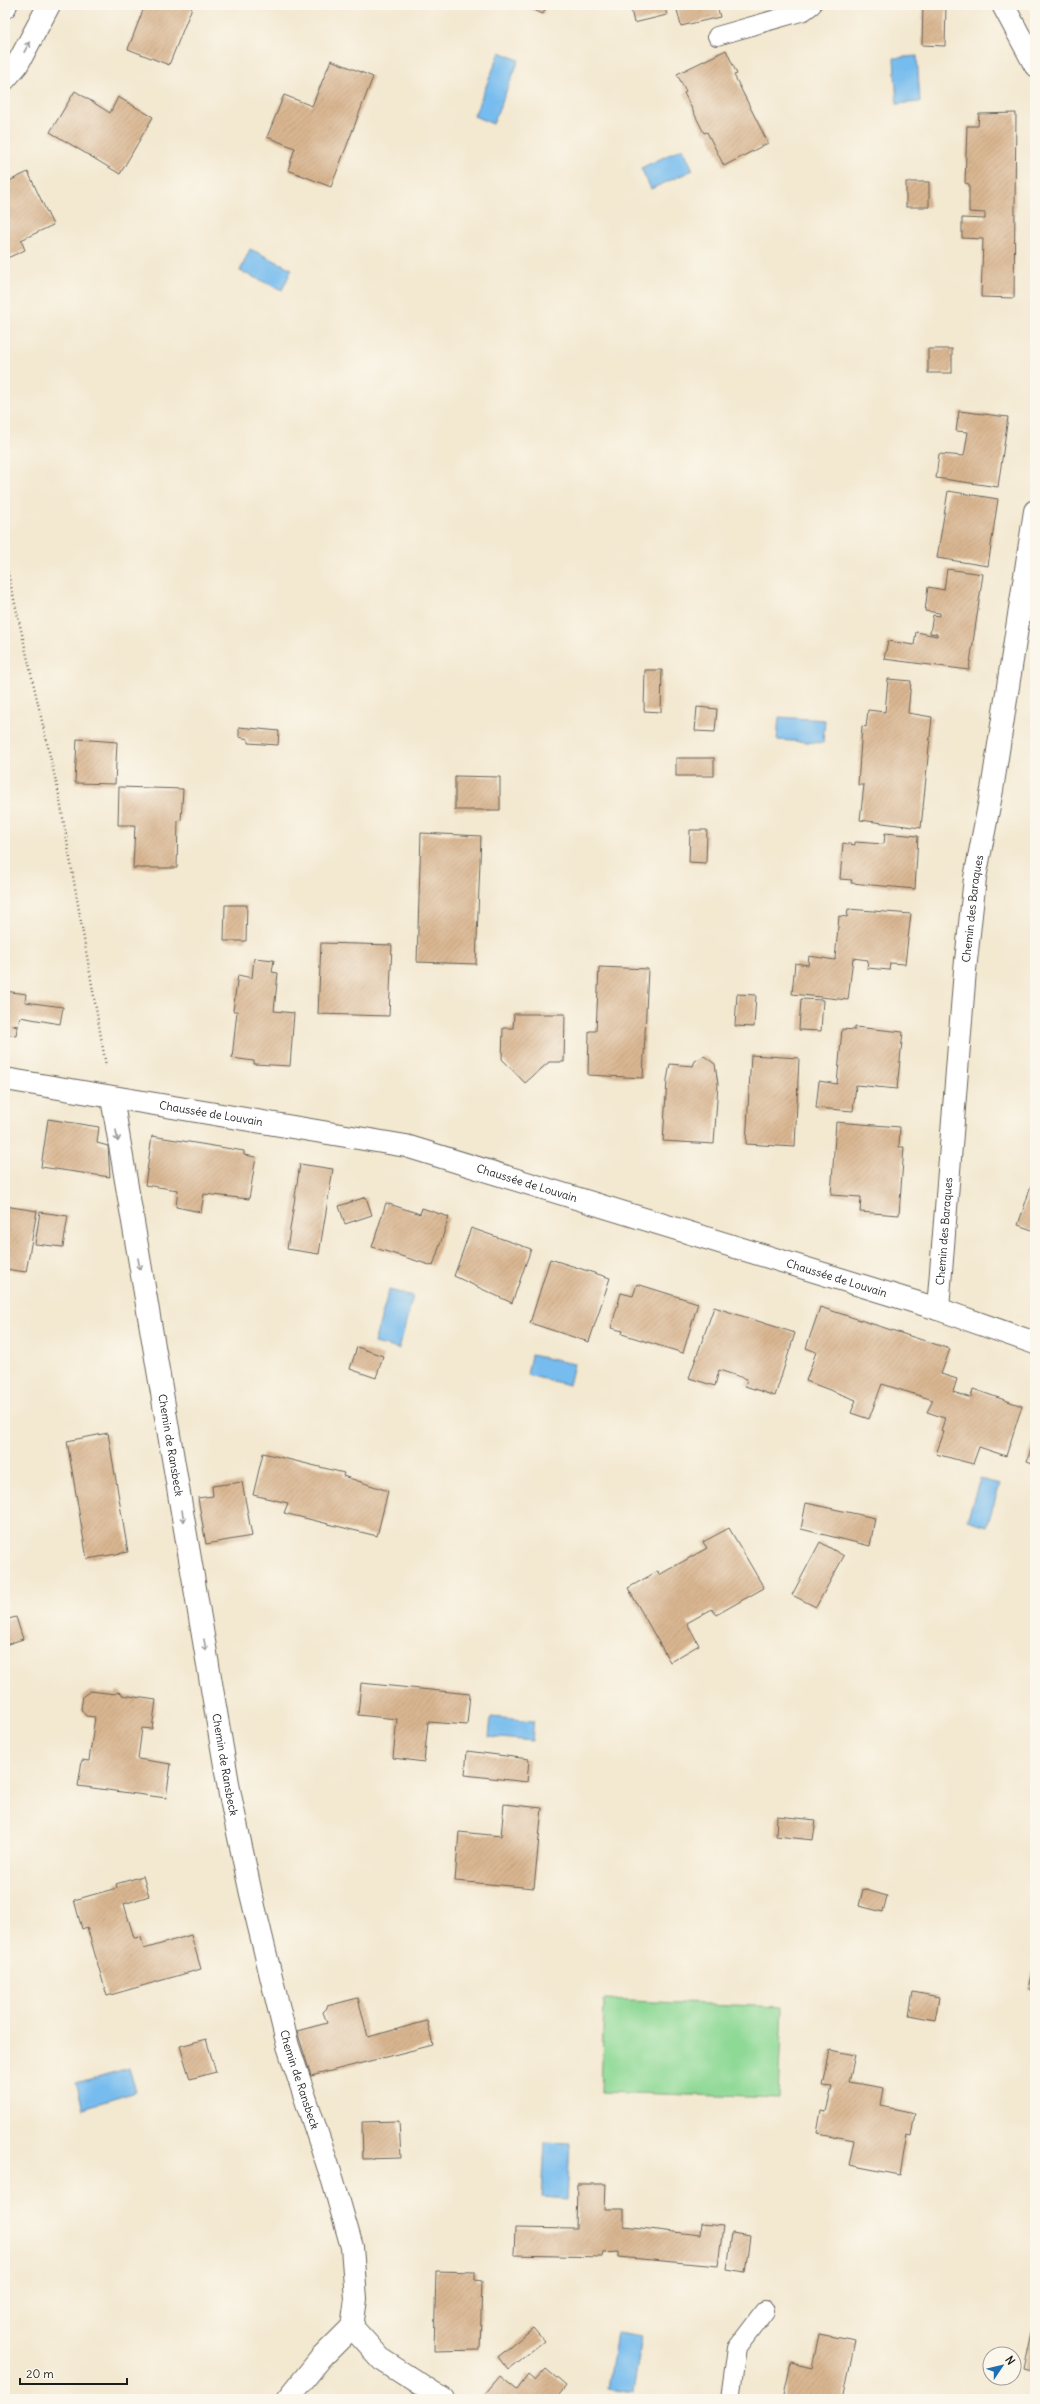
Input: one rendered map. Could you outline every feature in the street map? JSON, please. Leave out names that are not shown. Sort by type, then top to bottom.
[{"type":"street","points":[[5,79],[17,65],[49,5]]},
{"type":"street","points":[[1003,5],[1035,65]]},
{"type":"street","name":"Chemin des Baraques","points":[[938,1309],[965,970],[975,878],[992,790],[1035,511]]},
{"type":"street","name":"Chaussée de Louvain","points":[[5,1079],[406,1146],[938,1309],[1035,1343]]},
{"type":"street","name":"Chemin de Ransbeck","points":[[112,1098],[230,1795],[252,1901],[288,2046],[333,2181],[352,2247],[356,2299],[352,2327]]},
{"type":"street","points":[[288,2399],[321,2358],[352,2327],[382,2360],[443,2399]]},
{"type":"lane","points":[[717,36],[804,11],[812,5]]},
{"type":"lane","points":[[730,2399],[737,2348],[765,2311]]},
{"type":"path","points":[[5,560],[59,794],[112,1098]]},
{"type":"green space","points":[[604,2000],[783,2007],[779,2098],[601,2092]]},
{"type":"water","points":[[500,52],[519,60],[493,124],[474,116]]},
{"type":"water","points":[[917,56],[920,102],[897,104],[894,58]]},
{"type":"water","points":[[683,148],[693,170],[651,189],[641,168]]},
{"type":"water","points":[[250,249],[292,269],[282,290],[240,271]]},
{"type":"water","points":[[779,717],[825,720],[823,743],[777,740]]},
{"type":"water","points":[[389,1290],[413,1296],[399,1349],[374,1343]]},
{"type":"water","points":[[531,1355],[574,1364],[569,1385],[527,1375]]},
{"type":"water","points":[[980,1479],[1000,1484],[987,1526],[967,1520]]},
{"type":"water","points":[[491,1717],[534,1721],[532,1741],[489,1737]]},
{"type":"water","points":[[129,2068],[136,2092],[83,2108],[76,2083]]},
{"type":"water","points":[[545,2142],[570,2143],[567,2199],[542,2197]]},
{"type":"water","points":[[617,2333],[642,2337],[633,2392],[608,2388]]},
{"type":"building","points":[[145,5],[193,5],[169,65],[128,49]]},
{"type":"building","points":[[521,5],[547,5],[543,14]]},
{"type":"building","points":[[630,5],[664,5],[667,15],[634,23]]},
{"type":"building","points":[[699,5],[717,5],[720,17],[681,26],[677,10]]},
{"type":"building","points":[[923,5],[946,5],[945,46],[922,45]]},
{"type":"building","points":[[726,50],[737,74],[734,75],[768,143],[724,166],[707,132],[704,133],[684,93],[686,92],[677,74]]},
{"type":"building","points":[[331,60],[373,77],[331,187],[288,170],[295,148],[267,137],[284,95],[312,106]]},
{"type":"building","points":[[75,91],[110,113],[118,97],[153,117],[120,174],[50,132]]},
{"type":"building","points":[[1016,113],[1014,298],[981,297],[983,239],[962,238],[962,218],[985,219],[985,213],[969,212],[969,184],[965,183],[967,126],[978,126],[979,114]]},
{"type":"building","points":[[28,172],[53,225],[21,240],[25,250],[5,259],[5,183]]},
{"type":"building","points":[[906,182],[929,182],[929,207],[906,207]]},
{"type":"building","points":[[928,349],[952,349],[952,373],[928,373]]},
{"type":"building","points":[[959,411],[1008,417],[998,487],[936,478],[939,454],[964,456],[968,432],[956,431]]},
{"type":"building","points":[[948,491],[998,499],[988,566],[937,558]]},
{"type":"building","points":[[947,569],[983,574],[969,670],[884,659],[888,641],[914,645],[916,632],[937,636],[937,634],[930,633],[933,615],[940,616],[940,613],[925,611],[928,587],[944,590]]},
{"type":"building","points":[[645,670],[662,670],[661,712],[644,711]]},
{"type":"building","points":[[888,679],[911,681],[908,713],[932,717],[921,828],[860,820],[864,785],[858,785],[862,726],[866,727],[868,710],[885,712]]},
{"type":"building","points":[[697,707],[717,709],[715,732],[695,731]]},
{"type":"building","points":[[239,727],[279,731],[278,745],[248,743],[248,739],[239,737]]},
{"type":"building","points":[[77,739],[117,742],[115,784],[75,783]]},
{"type":"building","points":[[676,758],[714,758],[714,776],[676,776]]},
{"type":"building","points":[[455,776],[500,777],[500,810],[455,810]]},
{"type":"building","points":[[119,787],[183,789],[181,821],[178,820],[177,868],[133,868],[135,825],[118,825]]},
{"type":"building","points":[[690,830],[707,830],[706,863],[689,862]]},
{"type":"building","points":[[421,833],[481,836],[476,964],[417,962]]},
{"type":"building","points":[[885,833],[918,836],[915,889],[851,883],[852,880],[840,879],[843,843],[855,845],[855,842],[884,844]]},
{"type":"building","points":[[225,905],[247,905],[246,941],[224,941]]},
{"type":"building","points":[[848,909],[911,914],[905,964],[890,963],[889,970],[867,968],[868,960],[853,958],[848,1000],[792,994],[795,963],[808,965],[809,956],[835,960],[839,916],[847,917]]},
{"type":"building","points":[[321,943],[392,945],[389,1016],[318,1014]]},
{"type":"building","points":[[254,958],[274,960],[272,972],[278,973],[274,1011],[294,1013],[290,1066],[254,1064],[254,1061],[232,1058],[237,1011],[233,1011],[238,975],[252,978]]},
{"type":"building","points":[[599,967],[648,969],[643,1078],[588,1075],[589,1031],[596,1031]]},
{"type":"building","points":[[5,991],[26,994],[25,1002],[63,1007],[60,1024],[20,1017],[18,1026],[11,1025],[17,1027],[16,1036],[5,1034]]},
{"type":"building","points":[[737,994],[756,995],[754,1027],[735,1026]]},
{"type":"building","points":[[801,999],[823,1000],[821,1031],[799,1030]]},
{"type":"building","points":[[514,1014],[565,1014],[564,1062],[549,1062],[525,1083],[502,1059],[503,1028],[513,1028]]},
{"type":"building","points":[[855,1027],[903,1032],[897,1089],[856,1085],[853,1111],[816,1108],[819,1081],[837,1084],[842,1029],[855,1030]]},
{"type":"building","points":[[751,1055],[799,1058],[795,1147],[746,1144]]},
{"type":"building","points":[[704,1056],[715,1064],[718,1084],[714,1144],[663,1141],[667,1080],[670,1064],[693,1066],[695,1061]]},
{"type":"building","points":[[48,1119],[99,1127],[97,1143],[108,1146],[110,1177],[41,1167]]},
{"type":"building","points":[[836,1122],[900,1127],[899,1147],[904,1147],[899,1215],[860,1212],[861,1197],[831,1195]]},
{"type":"building","points":[[152,1136],[244,1151],[244,1155],[256,1157],[249,1199],[204,1194],[201,1212],[176,1207],[178,1190],[145,1185]]},
{"type":"building","points":[[300,1164],[333,1169],[319,1254],[287,1249]]},
{"type":"building","points":[[1031,1186],[1035,1188],[1035,1231],[1018,1225]]},
{"type":"building","points":[[366,1197],[372,1215],[345,1224],[339,1206]]},
{"type":"building","points":[[386,1203],[420,1214],[422,1208],[449,1217],[433,1266],[372,1247]]},
{"type":"building","points":[[5,1206],[37,1211],[26,1272],[5,1269]]},
{"type":"building","points":[[40,1212],[68,1216],[63,1247],[35,1244]]},
{"type":"building","points":[[471,1228],[531,1249],[512,1303],[454,1276]]},
{"type":"building","points":[[550,1259],[610,1278],[589,1342],[530,1323]]},
{"type":"building","points":[[637,1284],[698,1303],[683,1353],[622,1334],[623,1331],[611,1328],[621,1293],[633,1296]]},
{"type":"building","points":[[714,1307],[795,1333],[775,1396],[745,1386],[747,1379],[719,1370],[715,1386],[689,1378]]},
{"type":"building","points":[[820,1307],[950,1349],[941,1374],[957,1379],[953,1392],[971,1398],[973,1389],[1022,1406],[1006,1456],[979,1447],[973,1464],[936,1454],[944,1432],[941,1431],[945,1418],[927,1412],[933,1400],[882,1384],[869,1419],[851,1413],[856,1400],[806,1381],[816,1352],[806,1348]]},
{"type":"building","points":[[357,1347],[383,1356],[376,1378],[350,1369]]},
{"type":"building","points":[[108,1433],[128,1552],[87,1559],[67,1441]]},
{"type":"building","points":[[1035,1438],[1035,1464],[1027,1461]]},
{"type":"building","points":[[263,1453],[344,1473],[343,1476],[388,1491],[377,1536],[284,1513],[288,1503],[253,1495]]},
{"type":"building","points":[[242,1482],[252,1536],[206,1544],[198,1498],[213,1496],[212,1486]]},
{"type":"building","points":[[806,1503],[875,1518],[870,1546],[801,1529]]},
{"type":"building","points":[[729,1528],[764,1588],[716,1615],[712,1609],[687,1623],[699,1645],[670,1662],[628,1588],[658,1571],[659,1575],[707,1548],[703,1542]]},
{"type":"building","points":[[820,1542],[844,1556],[816,1607],[792,1595]]},
{"type":"building","points":[[16,1617],[23,1639],[5,1645],[5,1620]]},
{"type":"building","points":[[361,1683],[470,1694],[467,1725],[428,1722],[424,1762],[393,1758],[397,1719],[358,1715]]},
{"type":"building","points":[[90,1691],[115,1694],[117,1692],[122,1693],[122,1695],[156,1700],[152,1729],[142,1728],[138,1759],[171,1764],[166,1798],[78,1786],[82,1760],[89,1761],[95,1717],[86,1716],[81,1709],[83,1696]]},
{"type":"building","points":[[467,1751],[529,1759],[527,1782],[465,1775]]},
{"type":"building","points":[[504,1804],[542,1808],[534,1888],[455,1881],[459,1832],[501,1836]]},
{"type":"building","points":[[777,1816],[816,1820],[813,1840],[776,1836]]},
{"type":"building","points":[[143,1876],[149,1896],[124,1904],[134,1938],[141,1937],[144,1949],[191,1935],[201,1969],[107,1996],[87,1927],[82,1929],[74,1900],[117,1888],[116,1884]]},
{"type":"building","points":[[863,1889],[887,1896],[883,1912],[859,1906]]},
{"type":"building","points":[[1035,1959],[1035,1990],[1029,1989]]},
{"type":"building","points":[[913,1992],[939,1997],[935,2020],[909,2015]]},
{"type":"building","points":[[358,1998],[368,2037],[427,2021],[433,2045],[311,2076],[297,2031],[327,2023],[323,2012],[327,2006]]},
{"type":"building","points":[[206,2039],[216,2072],[190,2079],[180,2046]]},
{"type":"building","points":[[830,2050],[855,2055],[849,2082],[884,2088],[881,2106],[915,2113],[911,2135],[907,2134],[900,2175],[849,2165],[854,2140],[817,2133],[821,2111],[826,2112],[832,2087],[823,2086]]},
{"type":"building","points":[[399,2121],[401,2158],[363,2159],[362,2122]]},
{"type":"building","points":[[577,2184],[606,2184],[605,2209],[624,2209],[624,2226],[700,2235],[701,2224],[723,2226],[718,2266],[619,2257],[619,2252],[603,2253],[602,2257],[514,2255],[515,2228],[576,2229]]},
{"type":"building","points":[[732,2233],[750,2236],[745,2273],[727,2270]]},
{"type":"building","points":[[436,2271],[475,2272],[475,2280],[482,2281],[480,2350],[434,2351]]},
{"type":"building","points":[[533,2328],[544,2341],[508,2370],[498,2357]]},
{"type":"building","points":[[1031,2332],[1035,2332],[1035,2373],[1023,2370]]},
{"type":"building","points":[[819,2334],[855,2341],[843,2399],[783,2399],[791,2363],[812,2368]]},
{"type":"building","points":[[546,2369],[566,2386],[556,2399],[488,2399],[484,2395],[500,2376],[517,2390],[528,2375],[535,2381]]}]
